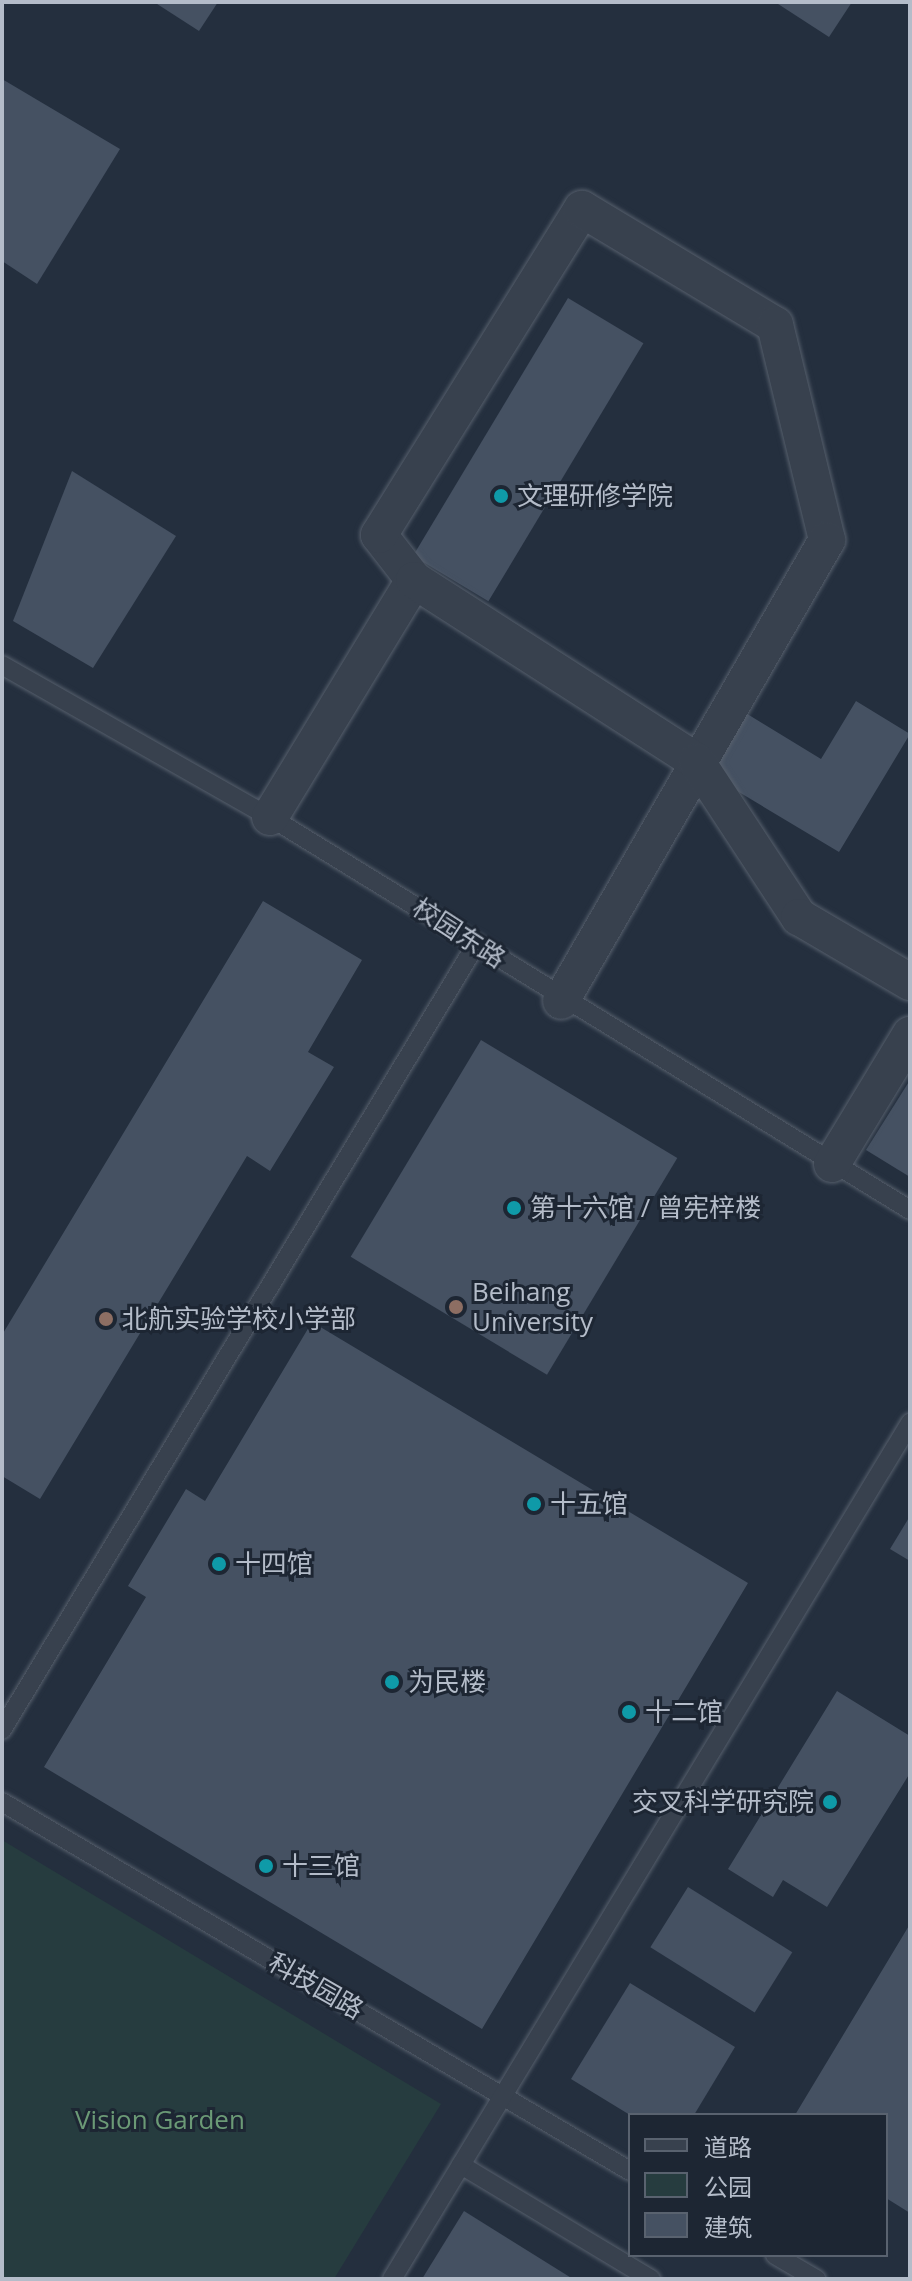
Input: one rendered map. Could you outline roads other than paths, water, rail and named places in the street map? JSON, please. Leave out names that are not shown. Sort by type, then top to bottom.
[{"type":"street","points":[[561,1001],[697,762],[827,540],[775,325],[582,209],[379,535],[414,580],[697,762],[799,917],[910,982]]},
{"type":"street","points":[[270,817],[414,580]]},
{"type":"street","points":[[832,1164],[910,1035]]},
{"type":"lane","name":"校园东路","points":[[2,665],[270,817],[477,943],[561,1001],[910,1210]]},
{"type":"lane","points":[[2,1730],[477,943]]},
{"type":"lane","points":[[392,2279],[910,1423]]},
{"type":"lane","name":"科技园路","points":[[2,1802],[628,2170]]},
{"type":"lane","points":[[461,2165],[651,2279]]},
{"type":"lane","points":[[778,2257],[816,2279]]},
{"type":"place","name":"文理研修学院","points":[[501,496]]},
{"type":"place","name":"第十六馆 / 曾宪梓楼","points":[[514,1208]]},
{"type":"place","name":"Beihang University","points":[[456,1307]]},
{"type":"place","name":"北航实验学校小学部","points":[[106,1319]]},
{"type":"place","name":"十五馆","points":[[534,1504]]},
{"type":"place","name":"十四馆","points":[[219,1564]]},
{"type":"place","name":"为民楼","points":[[392,1682]]},
{"type":"place","name":"十二馆","points":[[629,1712]]},
{"type":"place","name":"交叉科学研究院","points":[[830,1802]]},
{"type":"place","name":"十三馆","points":[[266,1866]]},
{"type":"park label","name":"Vision Garden","points":[[160,2120]]}]
